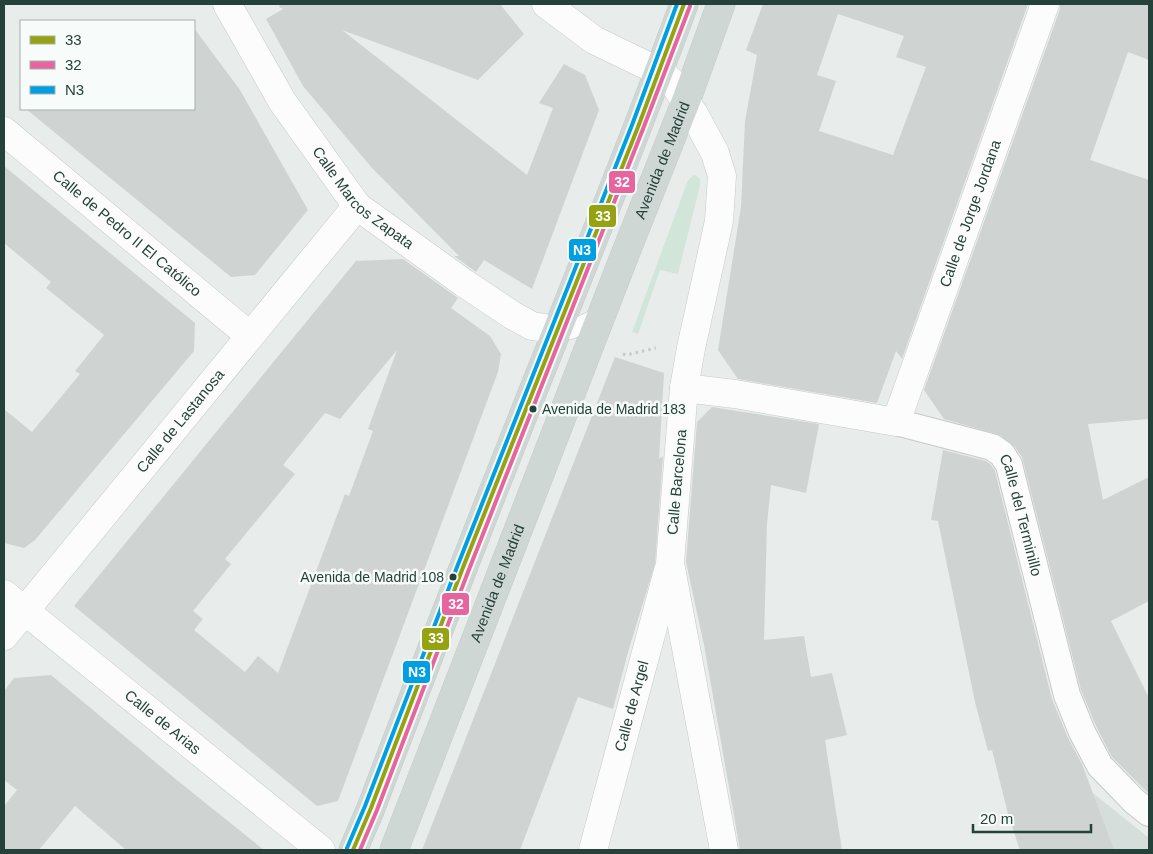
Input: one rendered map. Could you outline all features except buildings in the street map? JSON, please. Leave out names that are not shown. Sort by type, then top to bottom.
[{"type":"main road","points":[[353,850],[660,72],[684,4]]},
{"type":"main road","name":"Avenida de Madrid","points":[[394,850],[686,102],[721,4]]},
{"type":"street","name":"Calle Marcos Zapata","points":[[228,4],[282,101],[356,206],[512,315],[532,326],[557,330]]},
{"type":"street","name":"Calle Barcelona","points":[[546,4],[594,40],[660,72],[674,84],[715,153],[722,176],[719,221],[684,388],[670,563],[724,850]]},
{"type":"street","name":"Calle de Jorge Jordana","points":[[896,422],[1045,4]]},
{"type":"street","name":"Calle de Pedro II El Católico","points":[[4,131],[250,336]]},
{"type":"street","name":"Calle de Lastanosa","points":[[4,636],[14,603],[250,336],[356,206]]},
{"type":"street","name":"Calle del Terminillo","points":[[684,388],[735,394],[896,422],[992,447],[1002,454],[1009,465],[1067,695],[1082,732],[1100,766],[1134,801],[1149,813]]},
{"type":"street","name":"Calle de Argel","points":[[593,850],[670,563]]},
{"type":"street","name":"Calle de Arias","points":[[14,603],[321,850]]},
{"type":"lane","points":[[557,330],[571,330],[602,315]]},
{"type":"path","points":[[626,355],[660,347]]},
{"type":"shaded area","points":[[1093,793],[1149,838],[1149,850],[1020,850],[1008,814]]},
{"type":"green space","points":[[694,175],[700,179],[700,186],[678,274],[660,270],[638,334],[632,332],[688,180]]},
{"type":"transit line","name":"N3","points":[[347,848],[632,125],[677,4]]},
{"type":"transit line","name":"33","points":[[353,850],[638,127],[684,4]]},
{"type":"transit line","name":"32","points":[[360,850],[690,6]]},
{"type":"place","name":"Avenida de Madrid 183","points":[[533,409]]},
{"type":"place","name":"Avenida de Madrid 108","points":[[453,577]]}]
